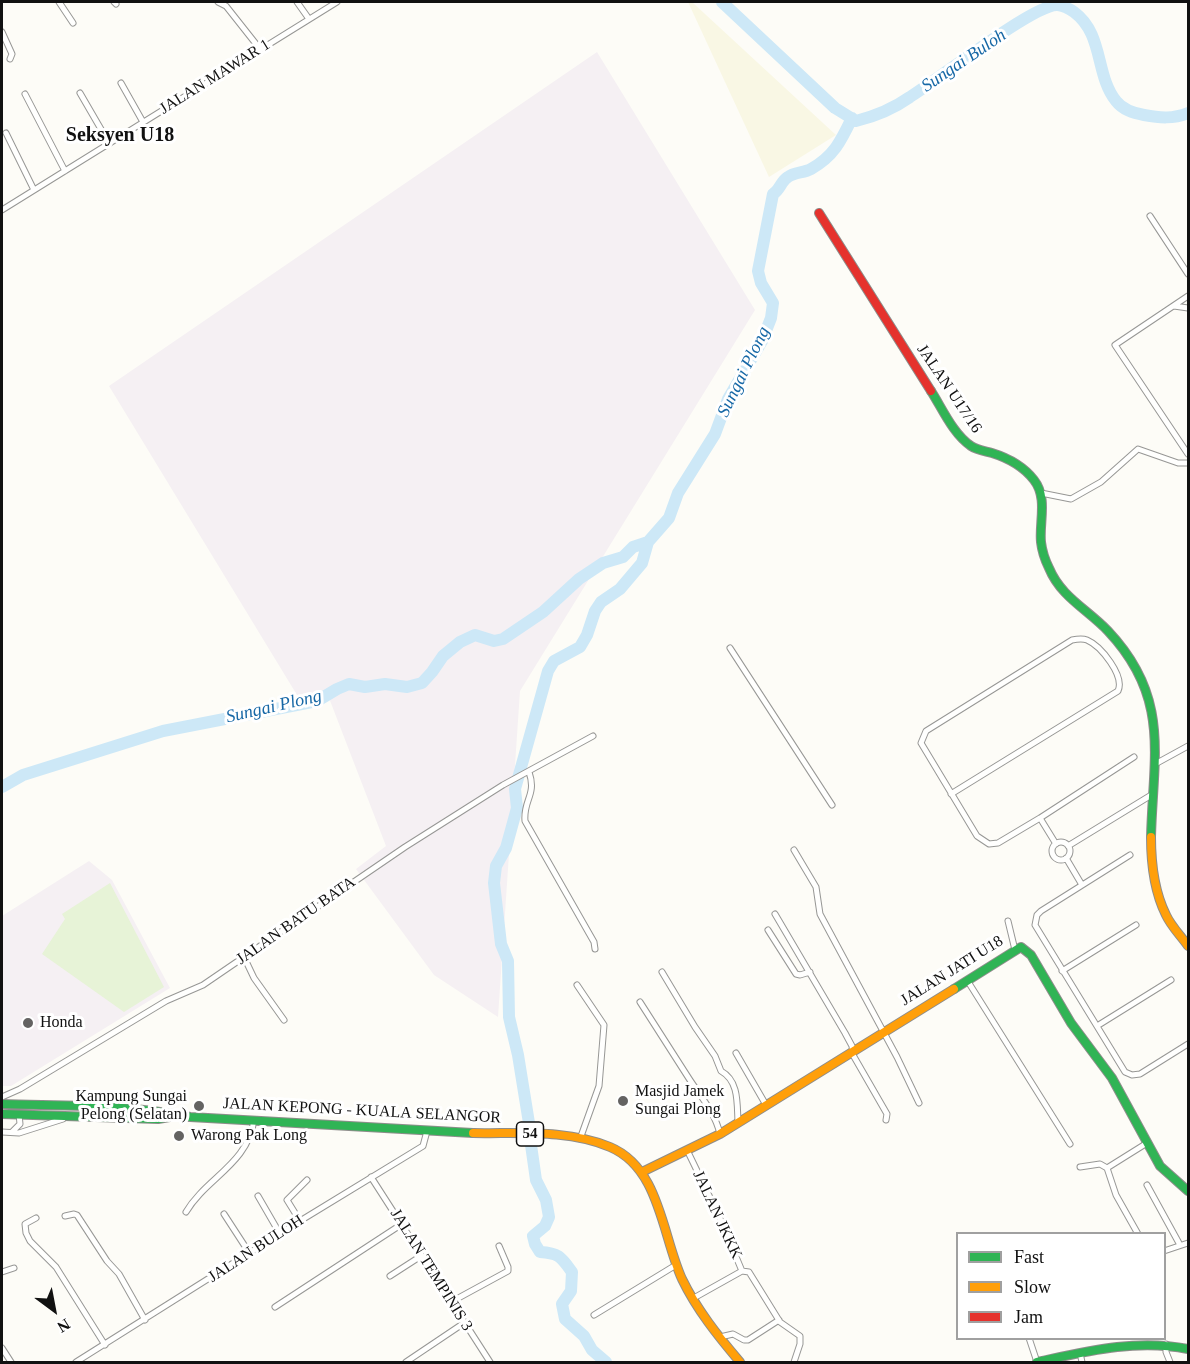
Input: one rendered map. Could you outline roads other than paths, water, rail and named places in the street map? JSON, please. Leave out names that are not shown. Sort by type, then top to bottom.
[{"type":"main road","name":"JALAN U17/16","points":[[819,213],[959,435],[977,451],[1000,455],[1018,466],[1036,483],[1041,493]]},
{"type":"main road","points":[[1041,493],[1041,544],[1056,584],[1118,643],[1139,675],[1152,707],[1157,737],[1157,763],[1149,835],[1152,874],[1167,916],[1188,946]]},
{"type":"main road","name":"JALAN JATI U18","points":[[642,1172],[720,1134],[1021,947],[1030,955],[1071,1023],[1112,1078],[1160,1166],[1188,1191]]},
{"type":"main road","name":"JALAN KEPONG - KUALA SELANGOR","points":[[2,1104],[135,1109],[161,1111],[178,1116]]},
{"type":"main road","name":"JALAN KEPONG - KUALA SELANGOR","points":[[2,1114],[158,1119],[178,1116],[534,1134],[580,1139],[609,1146],[626,1155],[642,1172],[676,1265],[692,1299],[718,1338],[740,1362]]},
{"type":"main road","points":[[1037,1362],[1081,1358],[1143,1342],[1188,1349]]},
{"type":"street","points":[[59,2],[73,23]]},
{"type":"street","points":[[218,2],[226,6],[260,49]]},
{"type":"street","points":[[297,2],[309,19]]},
{"type":"street","name":"JALAN MAWAR 1","points":[[2,210],[337,2]]},
{"type":"street","points":[[2,32],[12,54],[10,59]]},
{"type":"street","points":[[122,83],[143,122]]},
{"type":"street","points":[[80,93],[109,143]]},
{"type":"street","points":[[25,94],[64,171]]},
{"type":"street","points":[[6,133],[34,189]]},
{"type":"street","points":[[1150,216],[1188,274]]},
{"type":"street","points":[[1188,296],[1115,345],[1188,454]]},
{"type":"street","points":[[1174,306],[1188,308]]},
{"type":"street","points":[[1041,493],[1071,499],[1101,482],[1138,449],[1178,463],[1188,463]]},
{"type":"street","points":[[951,794],[1118,691],[1119,677],[1108,658],[1087,640],[1072,640],[926,731],[921,743],[951,794],[977,836],[989,844],[998,843],[1040,818],[1134,757]]},
{"type":"street","points":[[730,648],[832,805]]},
{"type":"street","name":"JALAN BATU BATA","points":[[2,1097],[20,1089],[166,1001],[202,985],[370,870],[503,785],[592,736]]},
{"type":"street","points":[[1157,763],[1188,746]]},
{"type":"street","points":[[529,772],[533,789],[526,807],[525,821],[594,942],[595,949]]},
{"type":"street","points":[[1068,846],[1153,794]]},
{"type":"street","points":[[1040,818],[1056,844]]},
{"type":"street","points":[[1061,843],[1068,846],[1070,852],[1066,858],[1060,860],[1054,857],[1052,852],[1056,844],[1061,843]]},
{"type":"street","points":[[794,850],[799,862],[816,887],[820,914],[919,1103]]},
{"type":"street","points":[[1130,855],[1041,911],[1035,920],[1037,931],[1125,1072],[1132,1076],[1140,1074],[1188,1044]]},
{"type":"street","points":[[1066,858],[1082,885]]},
{"type":"street","points":[[774,914],[845,1033],[853,1055],[887,1114],[886,1120]]},
{"type":"street","points":[[1008,921],[1015,950]]},
{"type":"street","points":[[1062,971],[1136,925]]},
{"type":"street","points":[[768,930],[795,974],[810,972]]},
{"type":"street","points":[[244,957],[254,978],[284,1020]]},
{"type":"street","points":[[662,972],[715,1056],[721,1071],[733,1082],[738,1122]]},
{"type":"street","points":[[967,980],[1070,1144]]},
{"type":"street","points":[[1097,1026],[1171,980]]},
{"type":"street","points":[[577,985],[604,1026],[599,1086],[580,1139]]},
{"type":"street","points":[[640,1002],[706,1101],[720,1134]]},
{"type":"street","points":[[736,1053],[766,1105]]},
{"type":"street","points":[[12,1132],[20,1124],[20,1089]]},
{"type":"street","points":[[2,1132],[27,1131],[71,1117]]},
{"type":"street","points":[[186,1212],[192,1200],[231,1164],[243,1149],[252,1134],[254,1120]]},
{"type":"street","name":"JALAN BULOH","points":[[76,1362],[423,1146],[427,1130]]},
{"type":"street","points":[[1107,1168],[1147,1143]]},
{"type":"street","name":"JALAN JKKK","points":[[687,1150],[719,1216],[742,1271],[749,1272],[779,1320],[800,1336],[794,1362]]},
{"type":"street","points":[[1080,1167],[1100,1164],[1107,1168],[1116,1195],[1137,1232]]},
{"type":"street","name":"JALAN TEMPINIS 3","points":[[371,1178],[490,1362]]},
{"type":"street","points":[[300,1221],[287,1200],[307,1180]]},
{"type":"street","points":[[1147,1185],[1180,1245]]},
{"type":"street","points":[[258,1196],[280,1234]]},
{"type":"street","points":[[224,1214],[250,1254]]},
{"type":"street","points":[[65,1216],[77,1215],[107,1261],[119,1274],[145,1320]]},
{"type":"street","points":[[36,1218],[25,1224],[26,1233],[37,1249],[45,1254],[56,1267],[105,1345]]},
{"type":"street","points":[[275,1307],[402,1224]]},
{"type":"street","points":[[1166,1250],[1188,1243]]},
{"type":"street","points":[[451,1302],[508,1271],[499,1246]]},
{"type":"street","points":[[390,1276],[421,1256]]},
{"type":"street","points":[[594,1315],[676,1265]]},
{"type":"street","points":[[2,1272],[14,1268]]},
{"type":"street","points":[[692,1299],[742,1271]]},
{"type":"street","points":[[718,1338],[733,1334],[748,1340],[779,1320]]},
{"type":"street","points":[[406,1362],[464,1323]]},
{"type":"street","points":[[1030,1340],[1037,1362]]},
{"type":"street","points":[[1166,1344],[1170,1362]]},
{"type":"street","points":[[2,1348],[11,1362]]},
{"type":"waterway","name":"Sungai Buloh","points":[[722,2],[835,108],[856,121],[897,105],[1007,30],[1045,8],[1057,5],[1066,7],[1084,21],[1095,43],[1109,91],[1122,107],[1128,111],[1156,117],[1172,117],[1188,113]]},
{"type":"waterway","name":"Sungai Plong","points":[[529,1123],[509,1017],[508,961],[501,944],[494,883],[496,866],[506,848],[517,808],[515,789],[548,671],[554,661],[580,647],[601,602],[620,589],[642,563],[648,542],[669,518],[678,493],[715,434],[728,399],[762,341],[771,318],[773,303],[761,283],[758,271],[773,194],[788,177],[811,169],[826,159],[840,141],[852,118]]},
{"type":"waterway","name":"Sungai Plong","points":[[2,787],[23,775],[163,731],[317,701],[349,684],[365,687],[385,684],[407,687],[422,683],[443,656],[460,642],[475,635],[494,641],[503,639],[543,612],[579,579],[603,563],[623,557],[633,547],[648,542]]},
{"type":"waterway","name":"Sungai Plong","points":[[531,1145],[536,1180],[546,1200],[549,1217],[545,1226],[533,1236],[535,1244],[540,1252],[551,1253],[559,1257],[572,1272],[571,1291],[562,1304],[565,1319],[584,1336],[592,1350],[606,1362]]},
{"type":"place","name":"Honda","points":[[28,1023]]},
{"type":"place","name":"Masjid Jamek Sungai Plong","points":[[623,1101]]},
{"type":"place","name":"Kampung Sungai Pelong (Selatan)","points":[[199,1106]]},
{"type":"place","name":"Warong Pak Long","points":[[179,1136]]},
{"type":"district","name":"Seksyen U18","points":[[120,136]]}]
